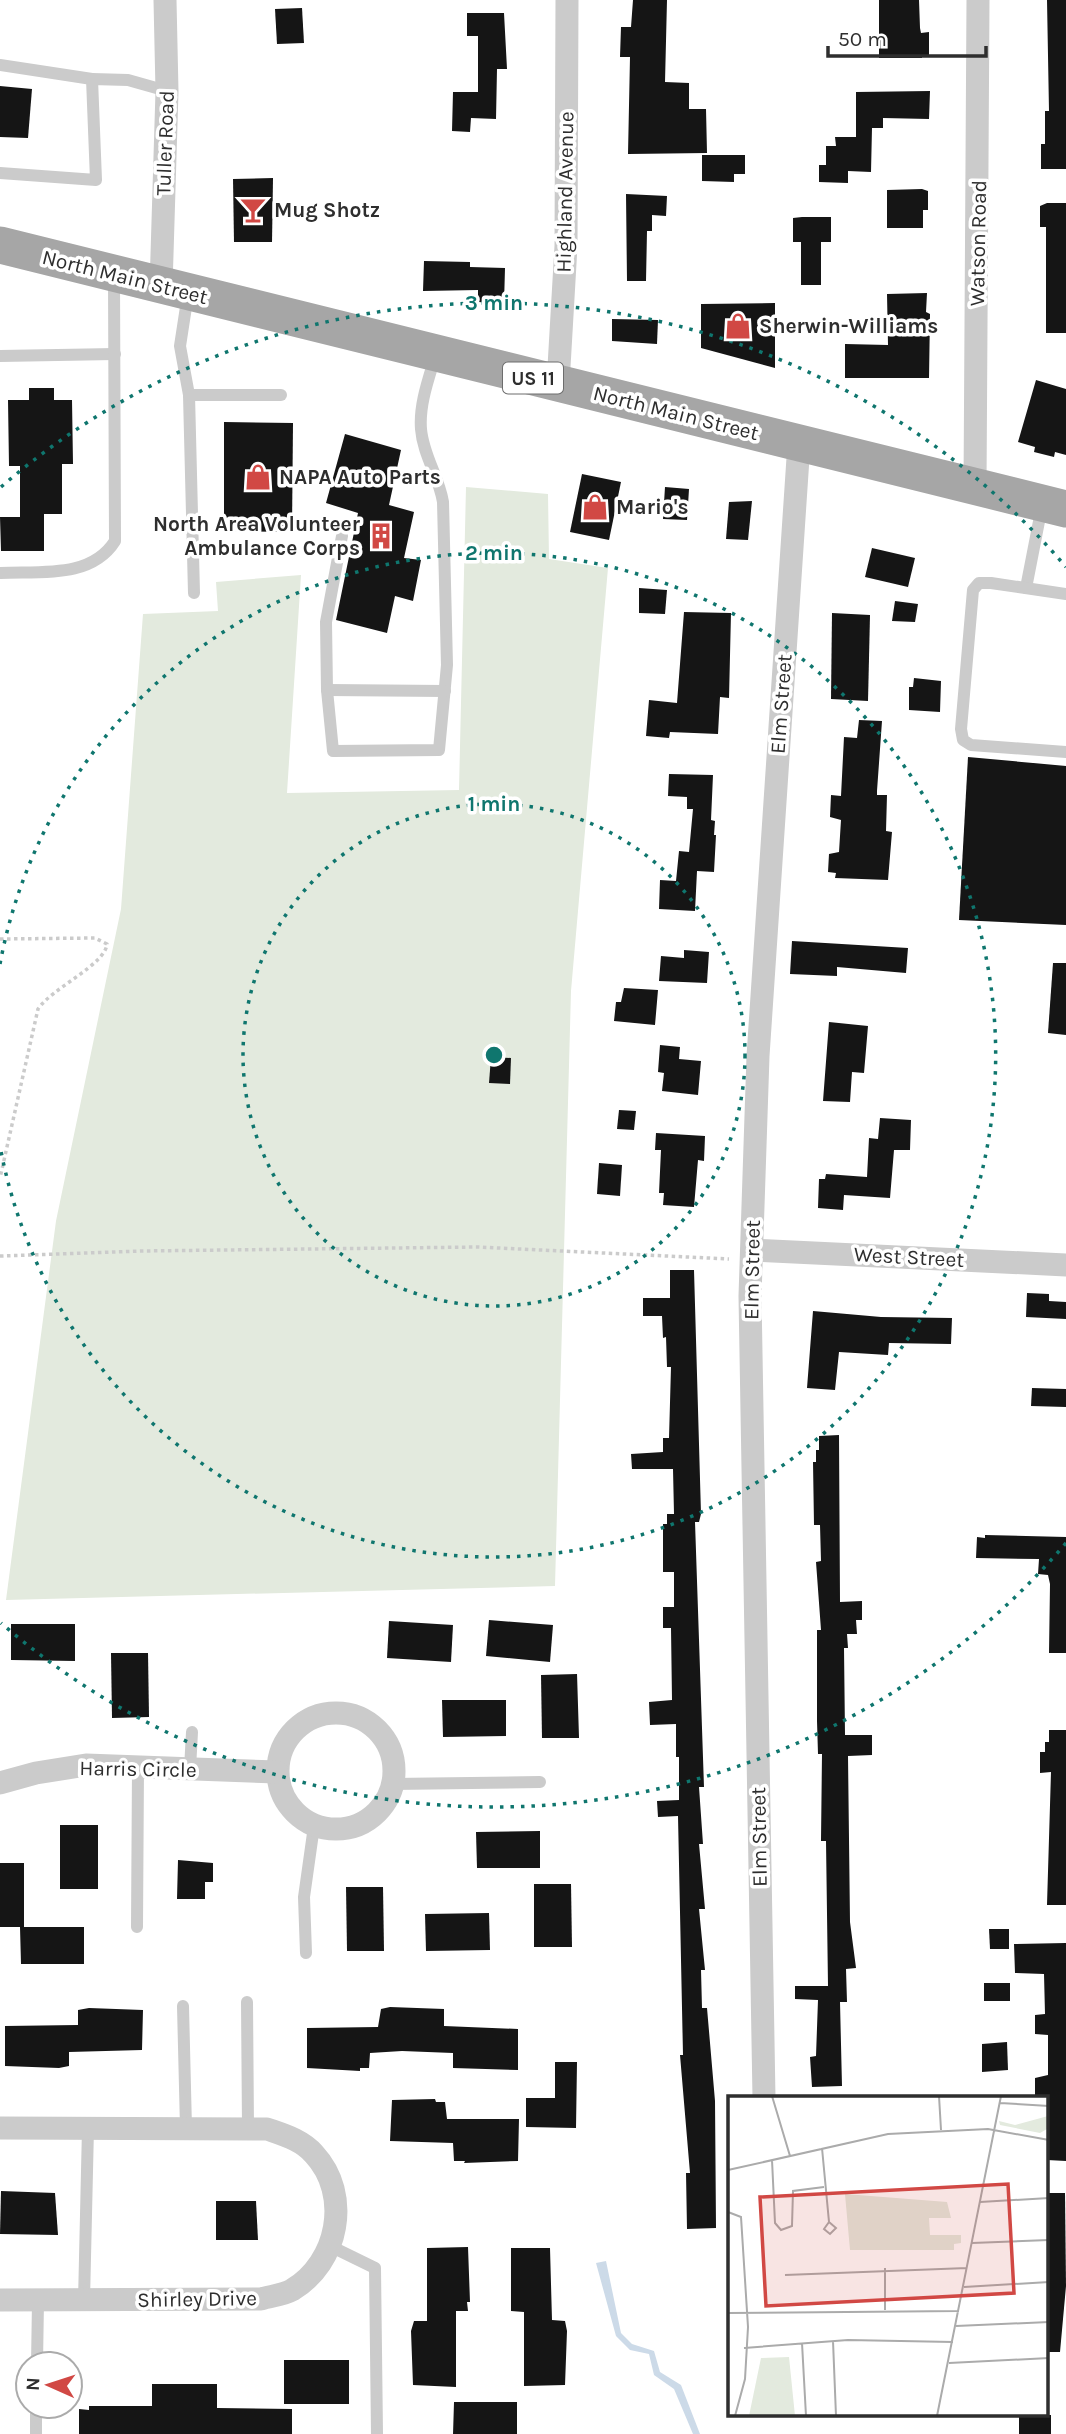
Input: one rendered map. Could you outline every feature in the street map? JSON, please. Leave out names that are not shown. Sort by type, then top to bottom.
[{"type":"main road","name":"North Main Street","points":[[0,246],[1054,507]]},
{"type":"street","name":"Tuller Road","points":[[165,0],[174,290]]},
{"type":"street","name":"Highland Avenue","points":[[558,384],[566,246],[567,0]]},
{"type":"street","name":"Watson Road","points":[[975,487],[978,0]]},
{"type":"street","name":"Elm Street","points":[[764,2096],[752,1484],[752,1255],[758,1056],[799,443]]},
{"type":"street","name":"West Street","points":[[752,1255],[1066,1265]]},
{"type":"street","points":[[335,1712],[358,1716],[377,1729],[390,1748],[395,1770],[392,1784],[378,1812],[359,1825],[337,1830],[314,1826],[295,1813],[282,1794],[277,1772],[281,1749],[294,1730],[313,1717],[335,1712]]},
{"type":"street","name":"Harris Circle","points":[[0,1783],[36,1773],[86,1765],[277,1772]]},
{"type":"street","name":"Shirley Drive","points":[[0,2128],[267,2129],[291,2137],[314,2154],[330,2177],[336,2204],[335,2231],[330,2246],[313,2274],[290,2291],[261,2299],[0,2300]]},
{"type":"lane","points":[[0,65],[92,79],[128,80],[167,90]]},
{"type":"lane","points":[[0,173],[96,180],[92,79]]},
{"type":"lane","points":[[0,573],[77,570],[108,552],[115,541],[114,275]]},
{"type":"lane","points":[[174,290],[189,395],[194,593]]},
{"type":"lane","points":[[0,356],[115,354]]},
{"type":"lane","points":[[342,536],[326,622],[327,690],[333,751],[439,750],[447,665],[443,502],[440,481],[421,431],[424,396],[436,354]]},
{"type":"lane","points":[[189,395],[281,395]]},
{"type":"lane","points":[[1026,588],[1054,507]]},
{"type":"lane","points":[[1066,594],[979,583],[974,590],[961,729],[963,740],[971,745],[1066,752]]},
{"type":"lane","points":[[327,690],[445,691]]},
{"type":"lane","points":[[190,1769],[192,1732]]},
{"type":"lane","points":[[137,1927],[138,1767]]},
{"type":"lane","points":[[392,1784],[540,1782]]},
{"type":"lane","points":[[306,1954],[304,1897],[314,1826]]},
{"type":"lane","points":[[247,2002],[248,2128]]},
{"type":"lane","points":[[183,2007],[186,2129]]},
{"type":"lane","points":[[84,2301],[88,2129]]},
{"type":"lane","points":[[330,2246],[375,2268],[377,2434]]},
{"type":"lane","points":[[37,2350],[38,2301]]},
{"type":"path","points":[[0,939],[95,939],[107,944],[102,956],[48,997],[38,1009],[0,1178]]},
{"type":"path","points":[[0,1256],[142,1251],[478,1247],[752,1255]]},
{"type":"shaded area","points":[[466,487],[548,494],[549,559],[608,568],[571,991],[555,1586],[6,1600],[56,1221],[121,909],[143,614],[218,611],[216,582],[301,575],[287,793],[459,790]]},
{"type":"water","points":[[606,2261],[621,2333],[632,2344],[654,2351],[660,2372],[681,2385],[700,2434],[693,2434],[674,2389],[654,2375],[649,2354],[630,2350],[616,2336],[596,2263]]},
{"type":"building","points":[[633,0],[667,0],[665,82],[689,83],[689,109],[706,109],[707,153],[628,154],[630,57],[620,57],[621,27],[631,27]]},
{"type":"building","points":[[879,0],[919,0],[921,33],[929,32],[929,55],[922,55],[922,58],[879,58]]},
{"type":"building","points":[[1047,0],[1066,0],[1066,169],[1041,169],[1041,144],[1045,144],[1045,111],[1049,111]]},
{"type":"building","points":[[302,8],[304,43],[277,44],[275,9]]},
{"type":"building","points":[[467,13],[504,13],[507,69],[497,69],[496,119],[471,118],[470,132],[452,131],[453,92],[478,92],[478,36],[467,36]]},
{"type":"building","points":[[0,86],[32,89],[28,138],[0,137]]},
{"type":"building","points":[[930,91],[929,119],[883,118],[883,128],[872,128],[871,172],[848,171],[848,183],[819,182],[819,165],[826,165],[826,146],[836,146],[835,137],[856,137],[856,92]]},
{"type":"building","points":[[702,155],[745,155],[745,174],[734,174],[734,182],[702,181]]},
{"type":"building","name":"Mug Shotz","points":[[273,178],[272,242],[234,242],[233,179]]},
{"type":"building","points":[[887,190],[928,191],[928,210],[923,210],[923,228],[887,228]]},
{"type":"building","points":[[626,194],[667,196],[666,216],[652,215],[652,231],[647,231],[646,281],[627,281]]},
{"type":"building","points":[[1047,203],[1066,203],[1066,333],[1046,333],[1046,227],[1040,227],[1040,206]]},
{"type":"building","points":[[831,217],[831,242],[821,242],[821,285],[801,285],[801,242],[793,242],[793,218]]},
{"type":"building","points":[[424,261],[470,262],[470,267],[505,268],[504,304],[478,302],[478,290],[423,291]]},
{"type":"building","points":[[927,293],[926,312],[930,314],[929,378],[845,378],[845,344],[888,345],[887,294]]},
{"type":"building","name":"Sherwin-Williams","points":[[775,303],[775,368],[701,348],[701,304]]},
{"type":"building","points":[[612,319],[658,320],[657,344],[612,341]]},
{"type":"building","points":[[1036,380],[1066,389],[1066,455],[1055,452],[1054,457],[1034,452],[1035,447],[1018,442]]},
{"type":"building","points":[[29,388],[54,388],[54,400],[72,400],[73,464],[62,464],[62,514],[44,514],[44,551],[1,551],[0,517],[20,517],[20,466],[9,466],[8,400],[29,400]]},
{"type":"building","name":"NAPA Auto Parts","points":[[224,422],[293,423],[292,532],[224,531]]},
{"type":"building","name":"North Area Volunteer Ambulance Corps","points":[[345,434],[401,450],[389,505],[414,512],[404,558],[421,560],[413,601],[395,596],[387,633],[336,620],[358,513],[326,503]]},
{"type":"building","name":"Mario's","points":[[582,474],[621,482],[609,540],[570,532]]},
{"type":"building","points":[[665,487],[689,489],[687,520],[663,519]]},
{"type":"building","points":[[752,501],[748,540],[726,539],[729,502]]},
{"type":"building","points":[[872,548],[915,558],[908,587],[865,577]]},
{"type":"building","points":[[639,588],[667,590],[665,614],[639,613]]},
{"type":"building","points":[[895,601],[918,604],[915,622],[892,621]]},
{"type":"building","points":[[684,612],[731,613],[729,698],[720,697],[718,734],[670,732],[669,738],[646,736],[649,700],[677,703]]},
{"type":"building","points":[[832,613],[870,615],[868,701],[831,699]]},
{"type":"building","points":[[914,678],[941,681],[940,712],[909,710],[909,687],[913,687]]},
{"type":"building","points":[[859,720],[882,721],[877,795],[887,795],[886,831],[892,832],[888,880],[835,878],[836,873],[828,872],[829,854],[839,852],[841,820],[830,817],[831,795],[841,796],[844,737],[857,738]]},
{"type":"building","points":[[968,757],[1066,766],[1066,925],[959,920]]},
{"type":"building","points":[[669,774],[713,775],[711,820],[715,821],[716,835],[714,872],[697,871],[695,911],[659,909],[660,880],[676,881],[679,851],[689,852],[693,809],[687,809],[687,797],[668,796]]},
{"type":"building","points":[[792,941],[908,948],[906,973],[837,967],[837,976],[790,974]]},
{"type":"building","points":[[684,950],[709,952],[707,983],[659,981],[661,956],[684,958]]},
{"type":"building","points":[[1053,963],[1066,963],[1066,1035],[1048,1033]]},
{"type":"building","points":[[624,988],[658,990],[655,1025],[614,1021],[616,1002],[621,1002]]},
{"type":"building","points":[[829,1022],[868,1026],[864,1073],[852,1072],[850,1102],[823,1101]]},
{"type":"building","points":[[660,1045],[680,1047],[679,1059],[701,1061],[698,1095],[662,1091],[664,1073],[658,1072]]},
{"type":"building","points":[[491,1057],[511,1058],[510,1084],[489,1083]]},
{"type":"building","points":[[619,1110],[636,1111],[634,1130],[617,1129]]},
{"type":"building","points":[[880,1118],[911,1120],[910,1150],[894,1150],[890,1198],[844,1195],[843,1210],[818,1208],[819,1179],[825,1179],[826,1174],[867,1177],[869,1138],[878,1139]]},
{"type":"building","points":[[656,1133],[705,1136],[704,1161],[698,1160],[694,1207],[663,1205],[664,1193],[659,1193],[661,1150],[655,1150]]},
{"type":"building","points":[[599,1163],[622,1165],[620,1196],[597,1194]]},
{"type":"building","points":[[670,1270],[694,1270],[701,1514],[699,1522],[695,1522],[704,1787],[699,1787],[703,1844],[699,1844],[705,1909],[699,1909],[705,1970],[701,1970],[702,2008],[707,2008],[715,2101],[716,2228],[687,2229],[686,2173],[690,2173],[680,2055],[683,2055],[678,1816],[658,1817],[657,1801],[679,1800],[679,1757],[676,1757],[676,1724],[650,1725],[649,1702],[672,1700],[671,1628],[663,1628],[663,1607],[674,1607],[674,1572],[663,1572],[663,1524],[667,1524],[667,1514],[674,1514],[673,1469],[632,1469],[631,1454],[663,1452],[663,1438],[669,1438],[671,1367],[667,1367],[666,1337],[663,1338],[662,1316],[643,1316],[643,1298],[670,1298]]},
{"type":"building","points":[[1027,1293],[1049,1294],[1049,1301],[1066,1302],[1066,1319],[1026,1317]]},
{"type":"building","points":[[813,1311],[881,1317],[952,1318],[951,1344],[889,1343],[888,1355],[839,1352],[835,1390],[807,1388]]},
{"type":"building","points":[[1032,1388],[1066,1389],[1066,1407],[1031,1406]]},
{"type":"building","points":[[839,1435],[840,1602],[862,1601],[862,1620],[856,1620],[857,1634],[847,1634],[848,1648],[844,1648],[845,1735],[872,1735],[872,1755],[848,1756],[850,1922],[856,1968],[846,1969],[847,2002],[840,2002],[842,2086],[812,2087],[810,2057],[816,2056],[818,2000],[795,1999],[795,1986],[828,1986],[826,1841],[821,1841],[822,1754],[818,1754],[817,1721],[817,1630],[821,1630],[816,1562],[821,1561],[820,1525],[814,1525],[813,1462],[816,1462],[816,1450],[819,1450],[819,1436]]},
{"type":"building","points":[[985,1535],[1066,1537],[1066,1653],[1049,1653],[1050,1584],[1048,1575],[1038,1574],[1039,1559],[976,1558],[977,1537],[985,1538]]},
{"type":"building","points":[[489,1620],[553,1625],[550,1662],[486,1656]]},
{"type":"building","points":[[389,1621],[453,1625],[451,1662],[387,1658]]},
{"type":"building","points":[[11,1624],[75,1624],[75,1661],[11,1660]]},
{"type":"building","points":[[111,1653],[148,1653],[149,1717],[112,1718]]},
{"type":"building","points":[[577,1674],[579,1738],[542,1738],[541,1675]]},
{"type":"building","points":[[442,1700],[506,1700],[506,1736],[443,1737]]},
{"type":"building","points":[[1049,1730],[1066,1730],[1066,1905],[1047,1905],[1051,1772],[1040,1773],[1040,1752],[1045,1752],[1045,1742],[1049,1742]]},
{"type":"building","points":[[60,1825],[98,1825],[98,1889],[60,1889]]},
{"type":"building","points":[[540,1831],[540,1868],[477,1868],[476,1832]]},
{"type":"building","points":[[178,1860],[213,1863],[213,1882],[205,1882],[205,1899],[177,1899]]},
{"type":"building","points":[[0,1863],[24,1863],[24,1927],[84,1927],[84,1964],[21,1964],[20,1927],[0,1927]]},
{"type":"building","points":[[534,1884],[571,1884],[572,1947],[534,1947]]},
{"type":"building","points":[[346,1887],[383,1887],[384,1951],[347,1951]]},
{"type":"building","points":[[489,1913],[490,1950],[426,1951],[425,1914]]},
{"type":"building","points":[[989,1929],[1009,1929],[1009,1949],[990,1949]]},
{"type":"building","points":[[1066,1943],[1066,2161],[1048,2160],[1048,2096],[1035,2096],[1035,2078],[1048,2075],[1048,2035],[1035,2034],[1035,2015],[1045,2014],[1044,1974],[1015,1973],[1014,1944]]},
{"type":"building","points":[[984,1983],[1010,1983],[1010,2001],[984,2001]]},
{"type":"building","points":[[381,2009],[444,2009],[444,2026],[518,2029],[518,2070],[453,2068],[453,2053],[402,2051],[370,2053],[369,2068],[360,2068],[360,2071],[307,2068],[307,2028],[378,2027]]},
{"type":"building","points":[[78,2010],[143,2010],[142,2050],[69,2052],[69,2066],[59,2068],[5,2066],[5,2026],[78,2025]]},
{"type":"building","points":[[1007,2042],[1008,2070],[982,2072],[982,2044]]},
{"type":"building","points":[[555,2062],[577,2062],[576,2128],[526,2127],[526,2098],[555,2098]]},
{"type":"building","points":[[435,2099],[436,2102],[445,2102],[447,2119],[519,2119],[518,2161],[464,2163],[465,2161],[454,2161],[453,2143],[390,2141],[392,2100]]},
{"type":"building","points":[[1,2191],[55,2193],[58,2235],[0,2234]]},
{"type":"building","points":[[1048,2193],[1065,2193],[1066,2286],[1060,2352],[1048,2352]]},
{"type":"building","points":[[216,2201],[256,2201],[258,2240],[216,2240]]},
{"type":"building","points":[[468,2247],[470,2302],[467,2302],[468,2311],[456,2311],[456,2387],[413,2385],[411,2331],[414,2321],[427,2321],[427,2248]]},
{"type":"building","points":[[511,2248],[550,2248],[552,2320],[565,2321],[567,2331],[565,2385],[524,2386],[524,2312],[511,2311]]},
{"type":"building","points":[[284,2360],[349,2360],[349,2404],[284,2404]]},
{"type":"building","points":[[152,2384],[217,2384],[217,2408],[292,2409],[292,2434],[79,2434],[79,2420],[84,2420],[84,2410],[89,2410],[89,2406],[152,2406]]},
{"type":"building","points":[[454,2402],[517,2402],[517,2434],[453,2434]]},
{"type":"building","points":[[1051,2415],[1051,2434],[1019,2434],[1019,2416]]},
{"type":"place","name":"Mug Shotz","points":[[253,210]]},
{"type":"place","name":"Sherwin-Williams","points":[[738,326]]},
{"type":"place","name":"NAPA Auto Parts","points":[[258,477]]},
{"type":"place","name":"Mario's","points":[[595,507]]},
{"type":"place","name":"North Area Volunteer Ambulance Corps","points":[[381,536]]}]
